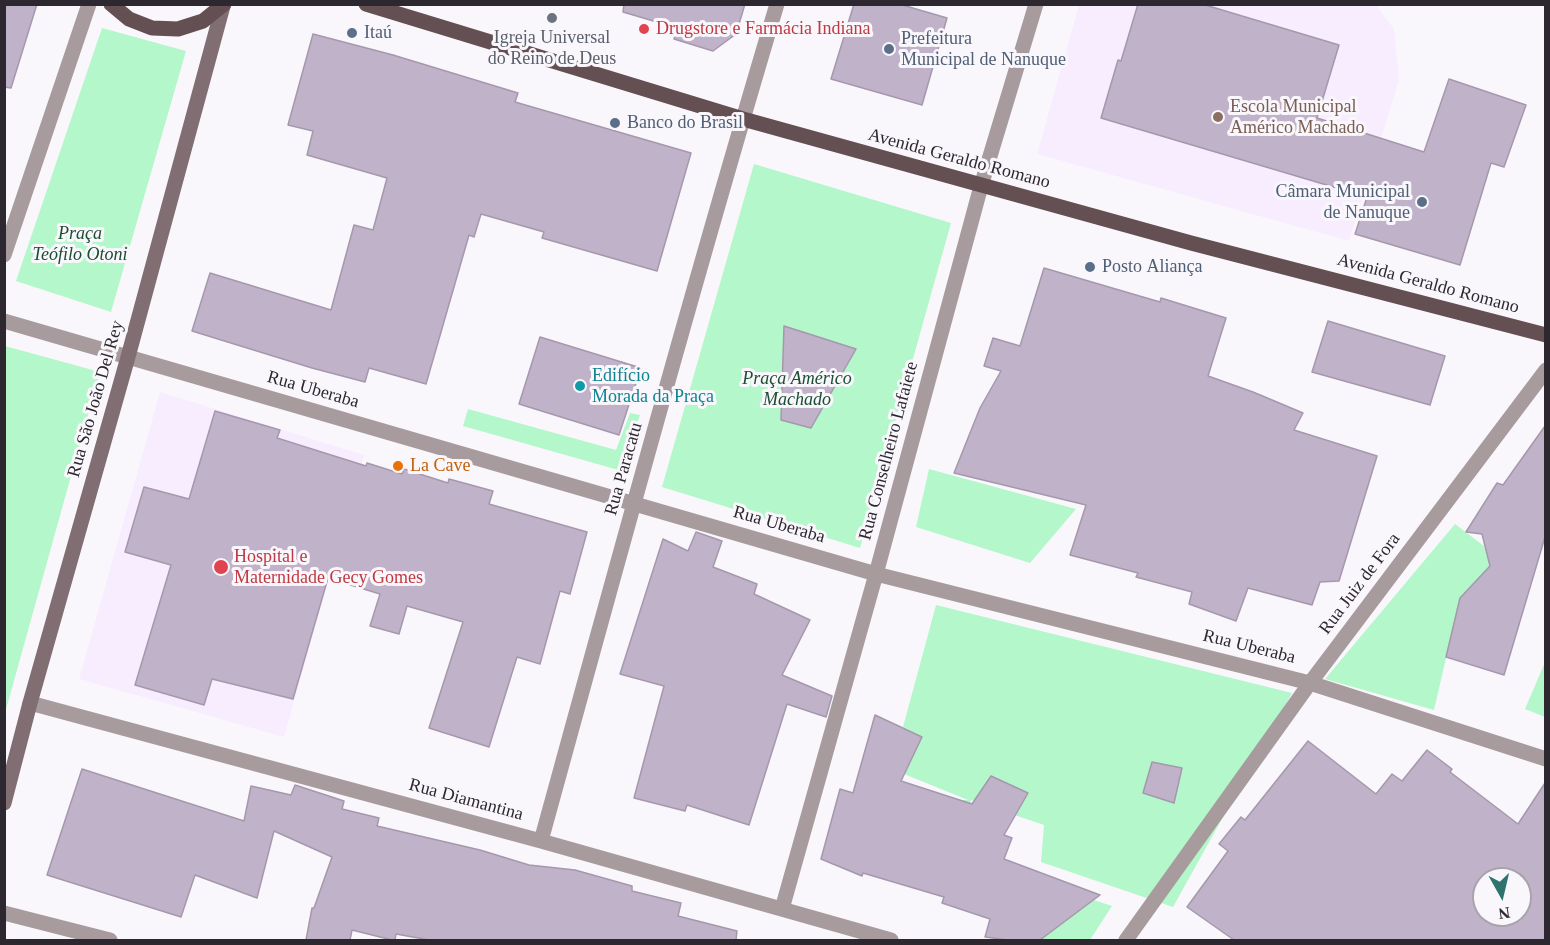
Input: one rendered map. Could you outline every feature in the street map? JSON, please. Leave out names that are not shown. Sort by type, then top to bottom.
[{"type":"main road","points":[[111,4],[129,20],[152,28],[178,29],[203,21],[224,5]]},
{"type":"main road","name":"Avenida Geraldo Romano","points":[[366,4],[743,120],[1191,243],[1545,335]]},
{"type":"main road","name":"Rua São João Del Rey","points":[[4,804],[224,5]]},
{"type":"street","points":[[4,255],[89,4]]},
{"type":"street","name":"Rua Paracatu","points":[[541,841],[634,504],[777,4]]},
{"type":"street","name":"Rua Conselheiro Lafaiete","points":[[782,909],[981,186],[1036,4]]},
{"type":"street","name":"Rua Uberaba","points":[[4,321],[876,574],[1310,683],[1545,759]]},
{"type":"street","name":"Rua Juiz de Fora","points":[[1126,940],[1310,683],[1545,370]]},
{"type":"street","name":"Rua Diamantina","points":[[30,703],[541,841],[891,940]]},
{"type":"street","points":[[4,913],[110,940]]},
{"type":"shaded area","name":"Escola Municipal Américo Machado","points":[[1079,5],[1376,5],[1394,29],[1399,80],[1349,241],[1037,154]]},
{"type":"shaded area","name":"Hospital e Maternidade Gecy Gomes","points":[[160,392],[364,455],[284,737],[79,679]]},
{"type":"green space","name":"Praça Teófilo Otoni","points":[[102,28],[186,51],[111,312],[16,281]]},
{"type":"green space","name":"Praça Américo Machado","points":[[754,164],[951,223],[860,548],[662,487]]},
{"type":"green space","points":[[4,346],[100,372],[5,713]]},
{"type":"green space","points":[[468,409],[616,450],[630,413],[640,415],[622,471],[463,426]]},
{"type":"green space","points":[[929,469],[1076,509],[1030,563],[916,527]]},
{"type":"green space","points":[[1455,524],[1484,546],[1490,566],[1460,598],[1434,710],[1325,679]]},
{"type":"green space","points":[[936,605],[1292,693],[1173,907],[1041,862],[1044,825],[971,800],[950,879],[938,800],[968,800],[904,774],[922,737],[903,727]]},
{"type":"green space","points":[[1545,662],[1545,717],[1525,709]]},
{"type":"green space","points":[[1094,900],[1112,906],[1090,940],[1040,940]]},
{"type":"building","points":[[4,4],[37,4],[11,88],[4,87]]},
{"type":"building","points":[[624,4],[745,4],[736,34],[713,51],[674,39],[677,28],[623,12]]},
{"type":"building","name":"Prefeitura Municipal de Nanuque","points":[[854,4],[899,4],[947,18],[922,105],[831,79]]},
{"type":"building","points":[[1138,4],[1202,4],[1339,45],[1317,118],[1424,152],[1449,79],[1526,105],[1504,167],[1491,163],[1460,265],[1355,234],[1367,197],[1101,118]]},
{"type":"building","points":[[313,34],[393,55],[518,93],[515,102],[691,153],[657,271],[542,238],[544,232],[481,214],[474,237],[469,235],[426,384],[369,368],[365,382],[192,331],[210,273],[331,310],[354,225],[373,230],[387,178],[307,155],[313,131],[288,125]]},
{"type":"building","points":[[1044,268],[1160,302],[1161,298],[1226,318],[1208,376],[1303,413],[1294,430],[1377,456],[1339,581],[1320,582],[1312,605],[1248,588],[1236,621],[1189,604],[1192,592],[1136,577],[1138,573],[1070,555],[1086,505],[954,473],[980,408],[1001,371],[984,366],[993,338],[1020,346]]},
{"type":"building","points":[[1328,321],[1445,356],[1430,405],[1312,372]]},
{"type":"building","points":[[784,326],[856,349],[811,428],[781,420]]},
{"type":"building","name":"Edifício Morada da Praça","points":[[540,337],[641,368],[619,435],[519,404]]},
{"type":"building","points":[[215,411],[280,430],[277,438],[366,466],[367,463],[402,474],[404,469],[448,483],[449,479],[493,491],[489,504],[587,532],[570,594],[560,591],[540,664],[517,657],[489,747],[429,728],[463,622],[407,606],[399,634],[370,626],[380,594],[328,578],[293,699],[212,679],[204,705],[135,685],[171,565],[125,552],[144,487],[189,499]]},
{"type":"building","points":[[1545,426],[1545,537],[1504,675],[1446,657],[1460,598],[1490,566],[1482,534],[1466,532],[1497,483],[1503,485]]},
{"type":"building","points":[[696,532],[722,541],[713,567],[757,584],[754,594],[810,620],[782,675],[832,696],[826,717],[787,704],[749,825],[687,805],[685,811],[634,798],[664,686],[620,674],[663,539],[688,551]]},
{"type":"building","points":[[875,715],[922,737],[901,781],[972,804],[991,776],[1028,793],[1004,835],[1012,838],[1004,859],[1100,895],[1040,940],[1007,940],[985,937],[990,919],[942,903],[944,897],[863,873],[862,876],[821,859],[840,789],[853,793]]},
{"type":"building","points":[[1308,741],[1376,794],[1392,774],[1402,781],[1427,750],[1452,769],[1450,772],[1518,824],[1545,783],[1545,940],[1234,940],[1187,907],[1228,851],[1219,844],[1241,817],[1245,820]]},
{"type":"building","points":[[1152,762],[1182,768],[1174,803],[1143,793]]},
{"type":"building","points":[[82,769],[244,821],[251,786],[291,795],[295,785],[344,801],[342,809],[379,818],[377,826],[480,850],[529,865],[575,870],[632,886],[632,891],[681,903],[678,916],[737,931],[736,940],[429,940],[396,934],[395,940],[392,940],[352,930],[350,940],[306,940],[312,908],[314,908],[332,857],[274,831],[257,898],[195,875],[181,917],[47,875]]},
{"type":"place","name":"Igreja Universal do Reino de Deus","points":[[552,18]]},
{"type":"place","name":"Drugstore e Farmácia Indiana","points":[[644,29]]},
{"type":"place","name":"Itaú","points":[[352,33]]},
{"type":"place","name":"Prefeitura Municipal de Nanuque","points":[[889,49]]},
{"type":"place","name":"Escola Municipal Américo Machado","points":[[1218,117]]},
{"type":"place","name":"Banco do Brasil","points":[[615,123]]},
{"type":"place","name":"Câmara Municipal de Nanuque","points":[[1422,202]]},
{"type":"place","name":"Posto Aliança","points":[[1090,267]]},
{"type":"place","name":"Edifício Morada da Praça","points":[[580,386]]},
{"type":"place","name":"La Cave","points":[[398,466]]},
{"type":"place","name":"Hospital e Maternidade Gecy Gomes","points":[[221,567]]}]
